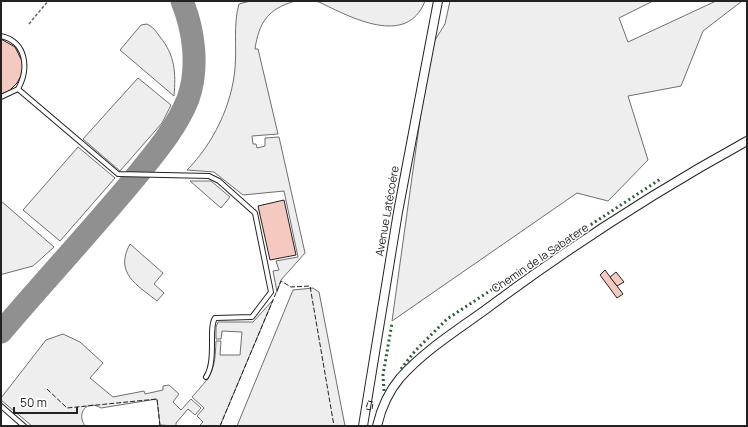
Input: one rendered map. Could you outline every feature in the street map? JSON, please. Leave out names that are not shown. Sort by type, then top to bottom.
[{"type":"street","name":"Avenue Latécoère","points":[[363,426],[398,212],[438,1]]},
{"type":"street","name":"Chemin de la Sabatere","points":[[377,426],[384,403],[399,379],[416,361],[519,284],[682,177],[747,141]]},
{"type":"lane","points":[[1,36],[13,40],[23,54],[25,71],[18,89],[1,98]]},
{"type":"lane","points":[[18,89],[118,174],[209,176],[219,181],[255,213],[271,292],[252,317],[215,318],[213,324],[211,364],[206,377]]},
{"type":"lane","points":[[1,406],[24,426]]},
{"type":"path","points":[[29,24],[48,1]]},
{"type":"shaded area","points":[[250,1],[295,1],[278,8],[266,18],[259,31],[255,49],[258,49],[278,134],[252,136],[253,144],[256,144],[257,148],[265,146],[265,138],[279,137],[305,253],[281,280],[277,292],[273,271],[279,270],[276,261],[298,257],[284,191],[243,195],[214,172],[187,170],[213,136],[225,110],[230,96],[235,68],[237,12],[239,4]]},
{"type":"shaded area","points":[[313,1],[425,1],[417,15],[405,23],[392,26],[377,25],[361,21],[319,2]]},
{"type":"shaded area","points":[[450,1],[653,1],[619,18],[628,42],[716,1],[742,1],[703,31],[681,86],[628,96],[648,160],[608,201],[577,193],[392,321],[430,48],[445,24]]},
{"type":"shaded area","points":[[147,24],[157,33],[165,44],[172,58],[175,80],[174,96],[120,50],[141,25]]},
{"type":"shaded area","points":[[138,78],[171,105],[162,123],[120,171],[83,139]]},
{"type":"shaded area","points":[[78,147],[115,178],[60,241],[23,210]]},
{"type":"shaded area","points":[[190,181],[211,181],[230,197],[221,208]]},
{"type":"shaded area","points":[[1,201],[54,247],[33,266],[3,274],[1,274]]},
{"type":"shaded area","points":[[130,244],[163,273],[154,284],[164,293],[157,301],[135,284],[126,271],[126,254]]},
{"type":"shaded area","points":[[313,288],[319,292],[345,426],[237,426],[293,290]]},
{"type":"shaded area","points":[[273,300],[220,426],[199,426],[203,422],[197,416],[204,408],[192,397],[208,378],[211,372],[215,359],[216,341],[221,341],[220,355],[240,355],[242,332],[222,331],[221,339],[216,339],[216,327],[218,322],[253,322]]},
{"type":"shaded area","points":[[63,334],[80,342],[103,363],[90,378],[113,397],[144,391],[145,394],[163,390],[163,386],[169,385],[179,394],[173,402],[181,410],[191,399],[201,408],[195,415],[188,409],[176,423],[176,426],[160,425],[157,399],[101,408],[91,405],[87,406],[82,412],[85,426],[32,426],[1,400],[1,398],[46,340]]},
{"type":"building","points":[[1,39],[15,47],[23,63],[22,74],[17,83],[9,91],[1,94]]},
{"type":"building","points":[[284,200],[296,255],[270,260],[258,206]]},
{"type":"building","points":[[605,270],[623,294],[617,298],[600,275]]},
{"type":"building","points":[[616,272],[624,282],[617,286],[610,277]]},
{"type":"taxiway","points":[[1,332],[134,179],[164,141],[177,121],[188,99],[194,62],[194,49],[190,24],[182,1]]},
{"type":"hedge","points":[[401,369],[415,351],[447,319],[662,178]]},
{"type":"hedge","points":[[384,391],[383,375],[392,323]]},
{"type":"fence","points":[[220,426],[281,281],[291,287],[310,286],[334,426]]},
{"type":"fence","points":[[47,389],[67,408],[157,399],[160,426]]},
{"type":"fence","points":[[368,401],[373,402],[372,410],[366,409],[368,401]]}]
